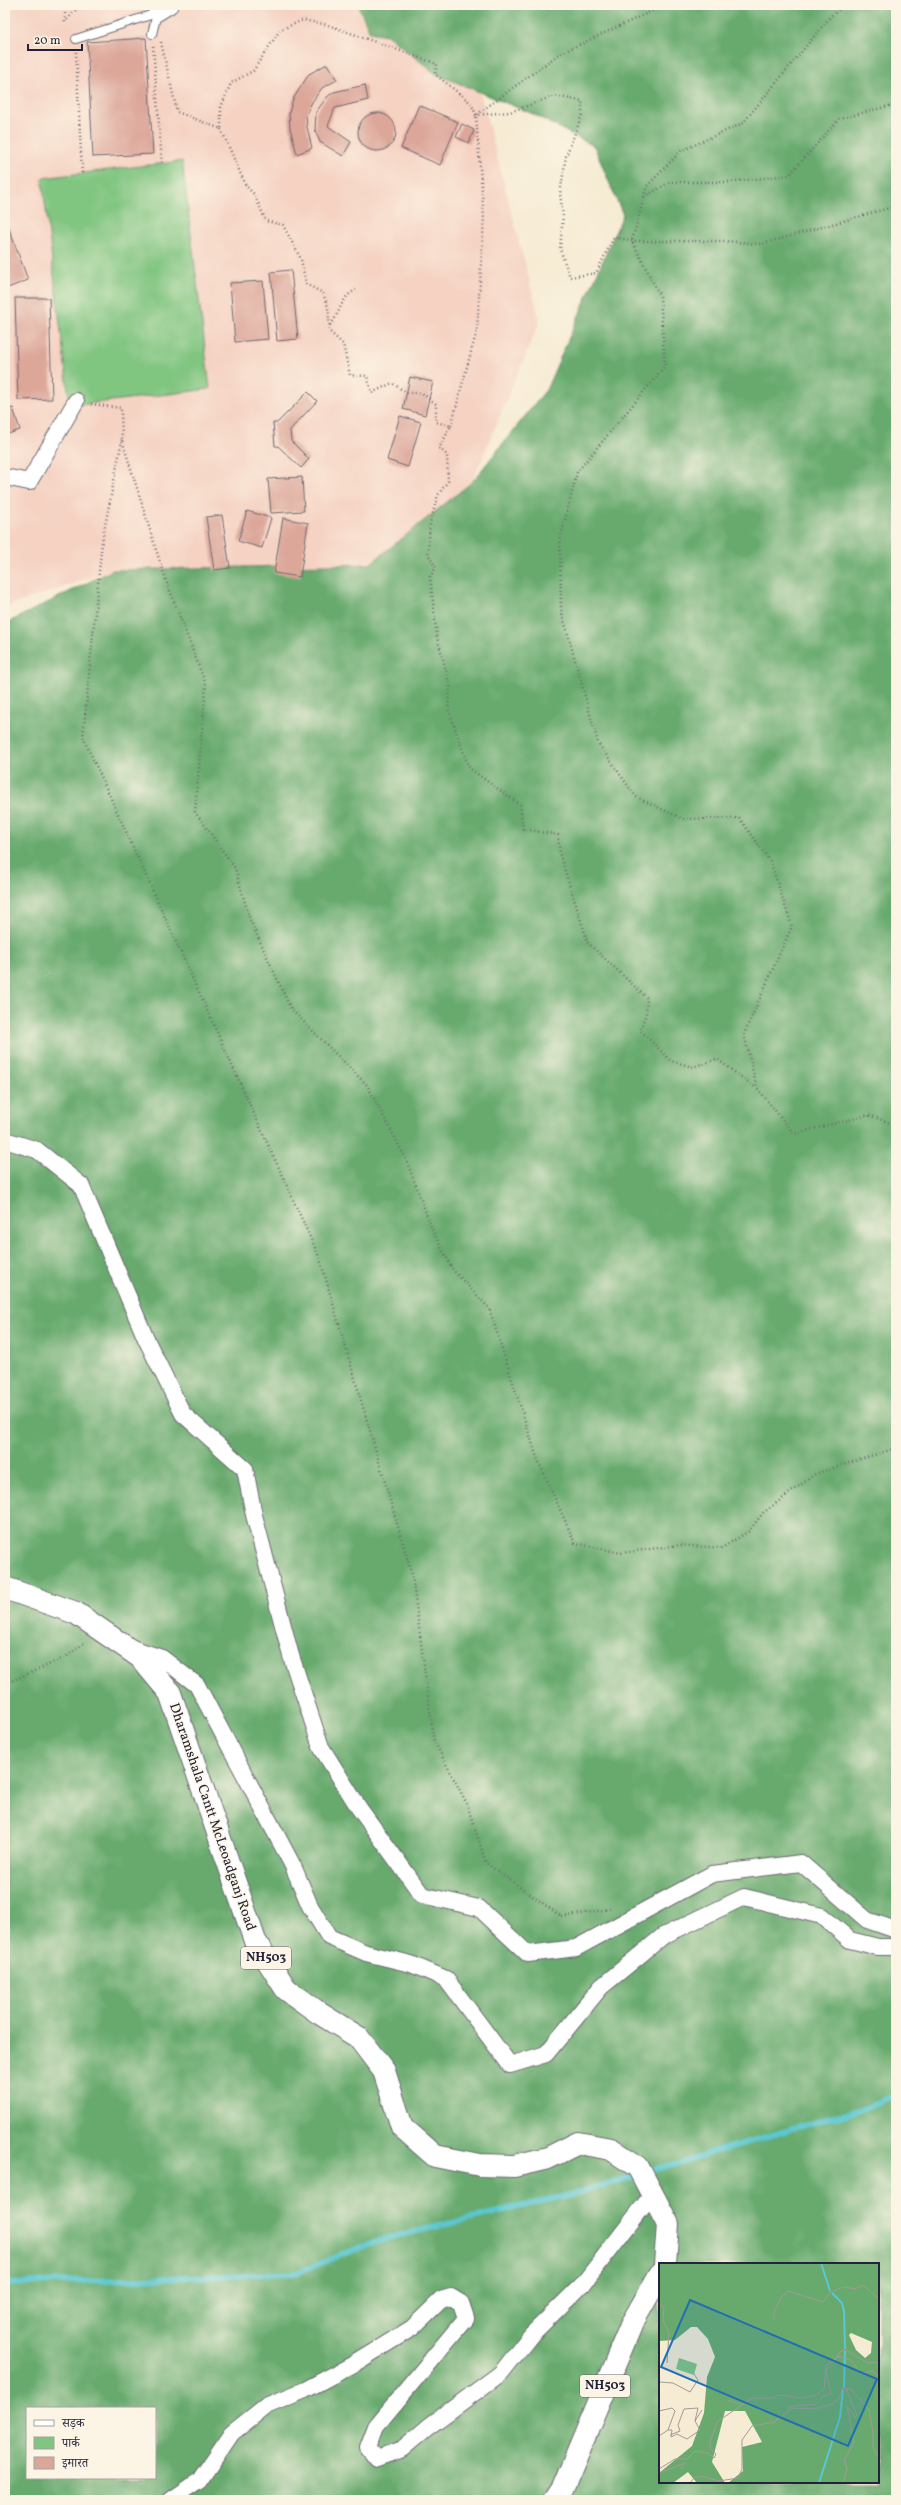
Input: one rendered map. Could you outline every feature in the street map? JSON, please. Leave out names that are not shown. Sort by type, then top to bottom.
[{"type":"main road","name":"Dharamshala Cantt McLeoadganj Road","points":[[5,1588],[76,1613],[108,1637],[140,1657],[170,1693],[255,1941],[286,1989],[319,2013],[358,2037],[384,2070],[402,2127],[435,2156],[480,2166],[514,2166],[548,2158],[578,2143],[611,2149],[646,2182],[668,2224],[665,2263]]},
{"type":"main road","name":"NH503","points":[[554,2500],[563,2488],[632,2323],[659,2276]]},
{"type":"street","points":[[5,477],[29,482],[76,401]]},
{"type":"street","points":[[5,1140],[37,1150],[81,1185],[146,1339],[183,1414],[245,1469],[254,1515],[291,1656],[321,1747],[358,1808],[422,1895],[479,1908],[528,1954],[576,1948],[712,1874],[801,1863],[867,1920],[896,1930]]},
{"type":"street","points":[[108,1637],[162,1658],[197,1684],[293,1866],[310,1906],[329,1937],[366,1953],[410,1964],[446,1978],[510,2065],[546,2054],[602,1987],[663,1936],[744,1897],[822,1916],[850,1940],[878,1947],[896,1947]]},
{"type":"street","points":[[171,2500],[200,2481],[232,2433],[266,2406],[305,2390],[352,2364],[412,2328],[441,2300],[451,2297],[461,2303],[466,2318],[376,2426],[368,2447],[377,2458],[402,2449],[428,2427],[501,2373],[531,2335],[583,2284],[646,2182]]},
{"type":"lane","points":[[152,34],[161,8]]},
{"type":"lane","points":[[76,39],[161,8]]},
{"type":"path","points":[[65,5],[65,22],[80,5]]},
{"type":"path","points":[[86,5],[92,7],[94,5]]},
{"type":"path","points":[[476,115],[558,54],[665,5]]},
{"type":"path","points":[[756,1088],[744,1034],[792,926],[770,862],[739,818],[683,819],[636,797],[598,743],[561,609],[560,540],[577,472],[665,366],[660,296],[632,241],[647,186],[681,151],[743,123],[831,16],[845,5]]},
{"type":"path","points":[[161,8],[164,58],[177,112],[221,129]]},
{"type":"path","points":[[451,426],[436,422],[436,404],[422,393],[407,393],[392,383],[372,393],[367,376],[350,375],[343,344],[330,332],[330,325],[323,293],[306,284],[301,258],[283,225],[266,221],[254,194],[246,186],[221,129],[220,107],[231,83],[253,71],[280,30],[303,20],[328,25],[437,64],[435,74],[471,103],[476,115],[484,218],[477,330],[451,426],[439,448],[447,455],[448,481],[438,495],[430,523],[428,554],[436,568],[430,576],[437,637],[450,686],[448,708],[470,768],[520,805],[523,829],[558,835],[560,855],[588,943],[647,998],[646,1014],[640,1030],[671,1062],[693,1067],[717,1059],[756,1088],[794,1134],[868,1115],[896,1125]]},
{"type":"path","points":[[152,34],[162,164]]},
{"type":"path","points":[[76,39],[82,173]]},
{"type":"path","points":[[476,115],[510,112],[554,96],[582,101],[582,115],[566,156],[560,194],[563,215],[560,249],[570,278],[596,273],[614,237],[632,241],[725,241],[762,244],[896,206]]},
{"type":"path","points":[[644,198],[670,182],[729,182],[789,175],[839,119],[896,104]]},
{"type":"path","points":[[330,325],[336,318],[344,297],[356,290]]},
{"type":"path","points":[[76,401],[121,408],[122,440],[102,541],[83,737],[320,1259],[412,1576],[434,1741],[467,1804],[486,1863],[562,1917],[613,1908]]},
{"type":"path","points":[[122,440],[164,575],[206,685],[195,812],[235,868],[250,920],[291,1009],[367,1085],[406,1159],[434,1234],[453,1270],[489,1308],[537,1458],[575,1543],[621,1553],[680,1545],[722,1548],[749,1531],[763,1513],[815,1474],[896,1448]]},
{"type":"path","points":[[5,1684],[108,1637]]},
{"type":"shaded area","points":[[5,5],[457,5],[540,321],[472,482],[370,564],[113,570],[5,607]]},
{"type":"green space","points":[[358,5],[896,5],[896,2500],[5,2500],[5,624],[113,570],[370,564],[472,482],[546,390],[623,215],[594,146],[533,114],[436,74],[387,35],[370,32]]},
{"type":"green space","points":[[182,161],[210,389],[70,406],[42,178]]},
{"type":"building","points":[[146,38],[153,154],[93,157],[87,42]]},
{"type":"building","points":[[327,64],[337,80],[322,88],[312,102],[306,115],[312,148],[297,154],[290,128],[289,113],[293,99],[309,74]]},
{"type":"building","points":[[365,85],[368,100],[335,108],[328,126],[351,142],[343,156],[320,142],[315,130],[316,112],[327,97],[334,92]]},
{"type":"building","points":[[419,105],[458,122],[440,165],[401,148]]},
{"type":"building","points":[[373,113],[381,113],[391,118],[395,125],[395,139],[391,146],[381,151],[373,151],[363,146],[361,143],[358,136],[358,128],[363,118],[366,116]]},
{"type":"building","points":[[462,124],[474,130],[469,143],[456,137]]},
{"type":"building","points":[[8,226],[28,280],[5,289],[5,227]]},
{"type":"building","points":[[291,270],[298,339],[277,341],[271,272]]},
{"type":"building","points":[[263,281],[268,339],[235,342],[230,283]]},
{"type":"building","points":[[15,298],[49,298],[52,399],[18,400]]},
{"type":"building","points":[[410,377],[433,382],[425,415],[403,409]]},
{"type":"building","points":[[308,392],[317,401],[290,430],[291,441],[309,459],[301,468],[278,446],[275,446],[273,423],[277,423]]},
{"type":"building","points":[[13,408],[20,430],[5,435],[5,410]]},
{"type":"building","points":[[400,416],[421,422],[408,467],[387,460]]},
{"type":"building","points":[[302,477],[304,511],[271,513],[268,479]]},
{"type":"building","points":[[247,511],[271,518],[262,548],[238,541]]},
{"type":"building","points":[[222,515],[230,568],[214,570],[206,517]]},
{"type":"building","points":[[283,518],[308,523],[300,577],[274,573]]},
{"type":"waterway","points":[[646,2172],[871,2106],[896,2095]]},
{"type":"waterway","points":[[5,2284],[296,2273],[376,2241],[573,2194],[638,2175]]}]
